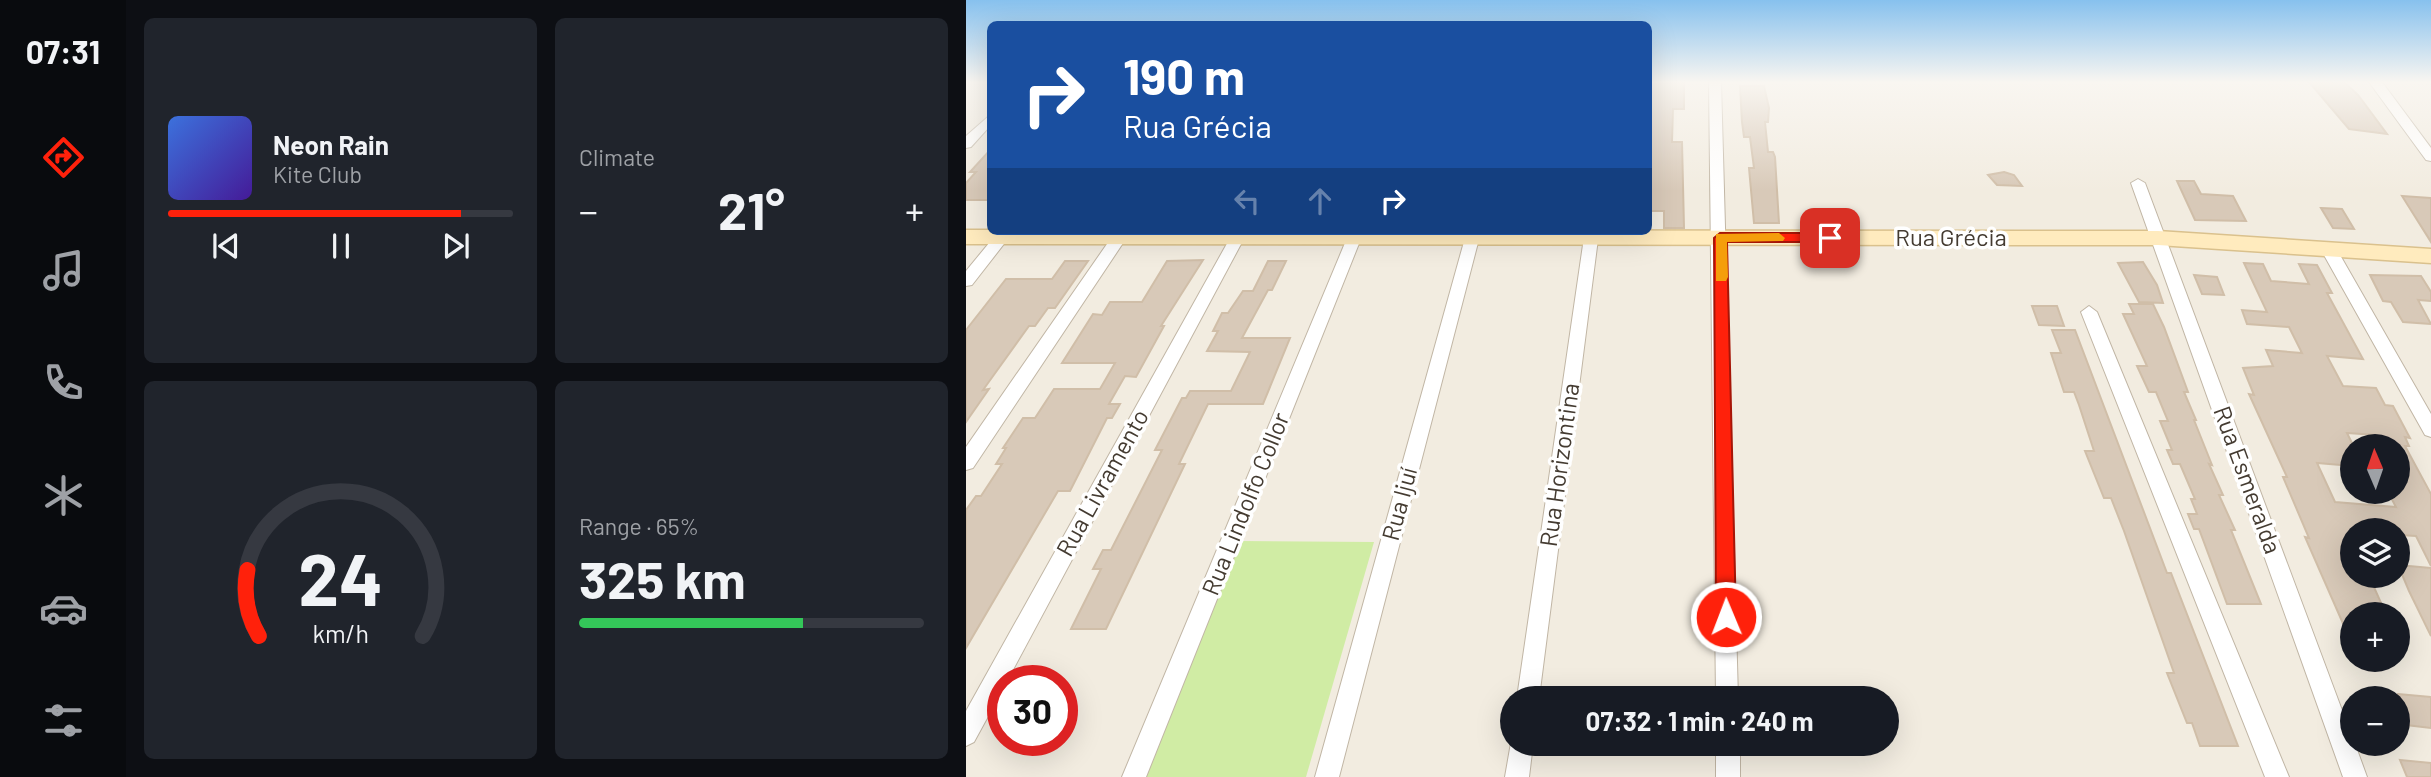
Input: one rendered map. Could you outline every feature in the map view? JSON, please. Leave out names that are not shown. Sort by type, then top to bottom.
[{"type":"main road","name":"Rua Grécia","points":[[966,237],[991,235]]},
{"type":"main road","name":"Rua Grécia","points":[[1623,235],[1720,238],[2158,238],[2431,256]]},
{"type":"street","points":[[1716,118],[1727,686]]},
{"type":"street","points":[[2402,118],[2431,157]]},
{"type":"street","points":[[966,144],[987,122]]},
{"type":"street","name":"Rua Esmeralda","points":[[2138,183],[2355,777]]},
{"type":"street","points":[[966,281],[1003,235]]},
{"type":"street","points":[[966,462],[1120,235]]},
{"type":"street","name":"Rua Livramento","points":[[966,734],[1238,235]]},
{"type":"street","name":"Rua Lindolfo Collor","points":[[1134,777],[1356,235]]},
{"type":"street","name":"Rua Ijuí","points":[[1326,777],[1473,235]]},
{"type":"street","name":"Rua Horizontina","points":[[1530,686],[1591,235]]},
{"type":"street","points":[[2328,248],[2431,430]]},
{"type":"street","points":[[2089,312],[2277,777]]},
{"type":"street","points":[[1517,777],[1520,756]]},
{"type":"street","points":[[1728,756],[1728,777]]},
{"type":"green space","points":[[1240,541],[1374,542],[1306,777],[1145,777]]},
{"type":"building","points":[[1652,118],[1673,118],[1672,142],[1682,142],[1684,228],[1664,228],[1664,211],[1652,211]]},
{"type":"building","points":[[1742,118],[1768,118],[1768,122],[1765,122],[1768,152],[1773,152],[1775,157],[1779,223],[1754,223],[1749,168],[1754,168],[1750,137],[1744,137]]},
{"type":"building","points":[[2340,118],[2375,118],[2387,134],[2349,129]]},
{"type":"building","points":[[987,153],[987,200],[966,200],[966,183],[976,172],[970,172]]},
{"type":"building","points":[[2004,172],[2014,175],[2022,186],[1997,185],[1988,175]]},
{"type":"building","points":[[2177,181],[2194,181],[2201,194],[2233,196],[2246,221],[2195,220]]},
{"type":"building","points":[[2402,196],[2431,198],[2431,242]]},
{"type":"building","points":[[2321,208],[2342,209],[2354,229],[2333,228]]},
{"type":"building","points":[[1203,260],[1161,326],[1164,326],[1136,377],[1125,376],[1109,404],[1120,404],[1112,418],[1107,418],[1070,491],[1058,491],[966,648],[966,510],[976,496],[981,496],[1002,464],[996,464],[1006,448],[1003,448],[1023,418],[1035,418],[1054,389],[1100,389],[1115,363],[1062,363],[1093,314],[1102,315],[1110,302],[1142,302],[1167,261]]},
{"type":"building","points":[[1065,261],[1088,261],[1055,308],[1048,308],[1035,326],[1029,326],[983,390],[989,389],[966,422],[966,330],[1006,279],[1052,279]]},
{"type":"building","points":[[1268,261],[1286,261],[1272,290],[1268,290],[1242,338],[1290,338],[1263,404],[1208,404],[1179,464],[1185,464],[1106,629],[1071,629],[1101,569],[1093,569],[1103,550],[1111,550],[1162,450],[1155,450],[1182,398],[1186,398],[1190,391],[1231,391],[1250,352],[1207,351],[1218,331],[1213,331],[1222,313],[1228,313],[1243,291],[1253,291]]},
{"type":"building","points":[[2143,262],[2157,285],[2163,303],[2139,302],[2118,263]]},
{"type":"building","points":[[2244,263],[2263,264],[2271,281],[2309,284],[2299,264],[2317,265],[2332,293],[2327,293],[2363,359],[2327,356],[2343,386],[2376,388],[2385,405],[2393,406],[2408,434],[2340,434],[2340,465],[2317,463],[2335,502],[2340,504],[2396,507],[2394,504],[2410,504],[2410,455],[2431,494],[2431,566],[2416,536],[2410,536],[2410,518],[2340,518],[2340,588],[2374,588],[2381,602],[2340,602],[2340,617],[2305,537],[2309,538],[2283,477],[2287,477],[2249,394],[2254,395],[2243,368],[2273,366],[2266,350],[2302,353],[2289,327],[2247,324],[2242,310],[2267,312]]},
{"type":"building","points":[[2194,275],[2217,277],[2224,295],[2202,294]]},
{"type":"building","points":[[2370,275],[2421,276],[2431,292],[2431,301],[2418,300],[2431,324],[2403,322],[2391,302],[2383,301]]},
{"type":"building","points":[[2129,304],[2153,304],[2164,327],[2188,392],[2184,392],[2212,465],[2209,464],[2223,495],[2219,495],[2235,530],[2231,530],[2261,604],[2227,604],[2199,529],[2194,529],[2188,514],[2197,514],[2191,499],[2195,499],[2180,464],[2173,464],[2167,450],[2172,450],[2160,421],[2168,421],[2156,392],[2149,392],[2137,366],[2147,366],[2123,314],[2134,314]]},
{"type":"building","points":[[2032,306],[2057,306],[2064,326],[2039,325]]},
{"type":"building","points":[[2052,330],[2075,330],[2167,573],[2171,573],[2238,746],[2200,746],[2192,723],[2187,723],[2167,673],[2174,673],[2124,531],[2111,498],[2104,498],[2085,451],[2094,451],[2079,405],[2074,392],[2064,392],[2051,353],[2061,353]]},
{"type":"building","points":[[2410,566],[2431,568],[2431,636],[2409,591]]},
{"type":"building","points":[[2410,695],[2431,697],[2431,728],[2410,725]]},
{"type":"building","points":[[2400,760],[2431,763],[2431,777],[2407,777]]},
{"type":"slow traffic","points":[[1721,277],[1720,238],[1779,238]]},
{"type":"route","points":[[1726,617],[1720,238],[1830,238]]}]
